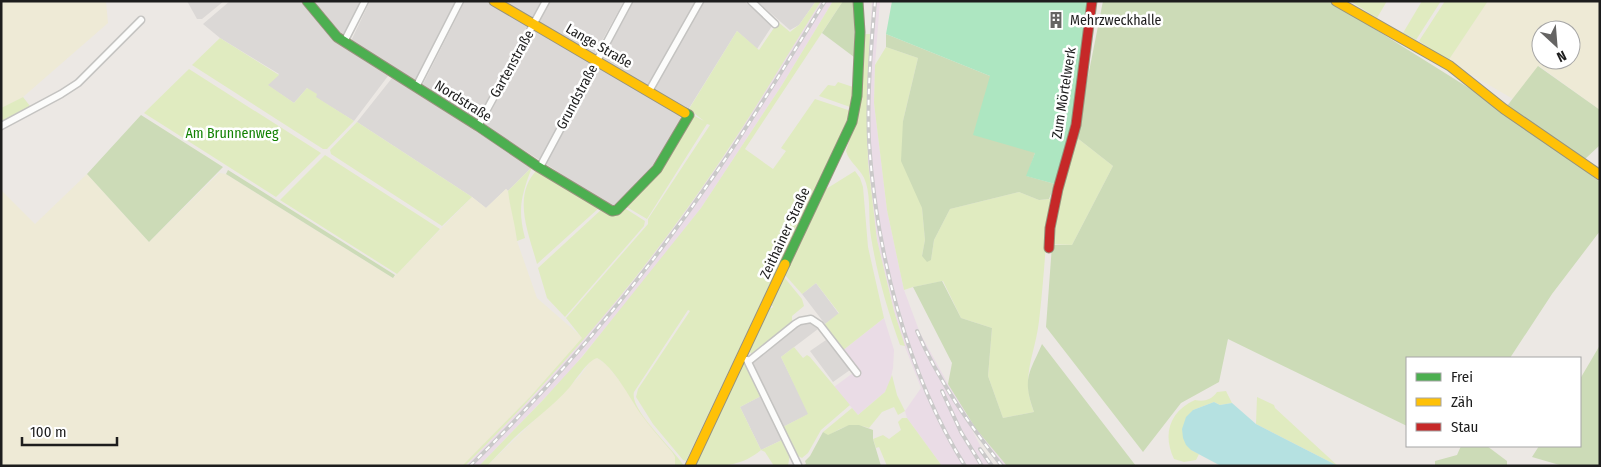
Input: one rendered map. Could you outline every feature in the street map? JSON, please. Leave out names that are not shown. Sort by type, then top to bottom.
[{"type":"street","name":"Nordstraße","points":[[307,1],[337,37],[344,42],[540,167],[614,211]]},
{"type":"street","points":[[344,42],[365,1]]},
{"type":"street","points":[[416,88],[460,1]]},
{"type":"street","name":"Lange Straße","points":[[494,1],[689,115],[657,169],[614,211]]},
{"type":"street","name":"Gartenstraße","points":[[478,126],[546,1]]},
{"type":"street","name":"Grundstraße","points":[[540,167],[629,1]]},
{"type":"street","points":[[649,91],[700,1]]},
{"type":"street","points":[[751,1],[775,24]]},
{"type":"street","name":"Zeithainer Straße","points":[[690,466],[745,359],[852,122],[857,96],[860,32],[858,1]]},
{"type":"street","name":"Zum Mörtelwerk","points":[[1049,248],[1050,228],[1058,189],[1076,125],[1092,1]]},
{"type":"street","points":[[1336,1],[1450,66],[1504,109],[1600,175]]},
{"type":"street","points":[[1,126],[78,83],[141,20]]},
{"type":"street","points":[[798,465],[745,359],[800,320],[811,319],[820,324],[857,373]]},
{"type":"shaded area","points":[[1,1],[106,1],[108,23],[23,97],[1,108]]},
{"type":"shaded area","points":[[187,1],[224,1],[202,19],[197,19]]},
{"type":"shaded area","points":[[230,1],[302,1],[334,41],[388,76],[354,121],[315,97],[307,88],[294,103],[267,85],[279,74],[220,38],[203,24]]},
{"type":"shaded area","points":[[314,1],[362,1],[345,34],[342,35]]},
{"type":"shaded area","points":[[370,1],[456,1],[416,79],[413,80],[351,41]]},
{"type":"shaded area","points":[[465,1],[487,1],[527,24],[478,118],[475,120],[422,86]]},
{"type":"shaded area","points":[[502,1],[541,1],[533,17],[530,17]]},
{"type":"shaded area","points":[[550,1],[624,1],[594,55],[538,22]]},
{"type":"shaded area","points":[[634,1],[744,1],[772,26],[757,49],[737,31],[655,168],[613,208],[546,164]]},
{"type":"shaded area","points":[[757,1],[816,1],[799,25],[790,30]]},
{"type":"shaded area","points":[[821,1],[833,1],[782,85],[701,208],[565,377],[479,466],[465,466],[538,391],[633,281],[727,152]]},
{"type":"shaded area","points":[[872,1],[880,1],[874,103],[887,210],[904,290],[920,333],[948,384],[976,429],[1007,466],[1000,466],[971,428],[994,466],[942,466],[907,418],[905,411],[921,388],[902,339],[877,240],[868,162],[866,130]]},
{"type":"shaded area","points":[[1488,1],[1600,1],[1600,110],[1545,70],[1581,70],[1581,20],[1531,20],[1531,70],[1536,70],[1513,99],[1448,61]]},
{"type":"shaded area","points":[[534,30],[592,63],[540,159],[486,127],[485,123]]},
{"type":"shaded area","points":[[392,78],[532,167],[508,191],[506,189],[486,208],[357,122]]},
{"type":"shaded area","points":[[219,173],[226,174],[393,278],[472,197],[486,208],[506,189],[515,221],[517,241],[537,298],[583,338],[530,397],[462,466],[1,466],[1,190],[35,224],[87,174],[149,242]]},
{"type":"shaded area","points":[[816,283],[839,314],[825,324],[802,294]]},
{"type":"shaded area","points":[[884,318],[894,350],[890,382],[885,392],[858,415],[834,387],[857,370],[842,351]]},
{"type":"shaded area","points":[[801,324],[811,324],[818,329],[781,357],[809,414],[783,427],[752,364]]},
{"type":"shaded area","points":[[826,340],[850,370],[833,382],[810,351]]},
{"type":"shaded area","points":[[597,358],[607,365],[672,452],[675,457],[675,466],[487,466],[580,376],[592,359]]},
{"type":"shaded area","points":[[761,396],[782,440],[761,450],[740,407]]},
{"type":"green space","points":[[816,1],[821,1],[753,111],[700,191],[657,250],[551,376],[465,466],[462,466],[530,397],[582,338],[566,318],[648,224],[648,219],[710,125],[707,124],[647,219],[625,206],[654,174],[691,114],[704,121],[689,109],[737,31],[759,50],[778,22],[790,32],[799,25]]},
{"type":"green space","points":[[833,1],[843,1],[745,149],[773,169],[786,151],[781,148],[815,99],[850,112],[686,461],[683,460],[653,424],[636,397],[638,389],[690,311],[688,310],[634,392],[634,400],[638,409],[615,375],[597,358],[586,367],[549,408],[514,438],[487,466],[479,466],[582,357],[701,208],[782,85]]},
{"type":"green space","points":[[843,1],[854,1],[854,57],[822,33]]},
{"type":"green space","points":[[892,1],[1088,1],[1074,112],[1055,184],[1026,176],[1035,153],[973,135],[990,76],[886,34]]},
{"type":"green space","points":[[1103,1],[1330,1],[1504,110],[1600,182],[1600,231],[1552,294],[1511,357],[1406,357],[1406,426],[1228,339],[1219,382],[1181,403],[1143,452],[1046,327],[1052,245],[1072,245],[1113,166],[1076,137]]},
{"type":"green space","points":[[1350,1],[1387,1],[1377,18]]},
{"type":"green space","points":[[1422,1],[1441,1],[1416,40],[1403,33]]},
{"type":"green space","points":[[1445,1],[1488,1],[1448,61],[1419,41]]},
{"type":"green space","points":[[870,34],[867,102],[868,162],[877,240],[894,311],[905,346],[900,345],[879,278],[871,237],[866,183],[846,151],[859,110],[863,36]]},
{"type":"green space","points":[[886,34],[990,76],[1035,153],[1027,176],[1055,184],[1049,199],[1039,200],[1019,192],[950,209],[934,240],[931,260],[927,262],[922,256],[925,240],[922,208],[901,161],[903,121],[918,58],[886,47]]},
{"type":"green space","name":"Am Brunnenweg","points":[[220,38],[279,75],[268,85],[294,103],[307,88],[317,94],[316,97],[354,121],[327,149],[323,149],[192,65]]},
{"type":"green space","points":[[886,47],[918,58],[903,121],[922,208],[925,240],[922,256],[931,260],[934,240],[950,209],[1019,192],[1039,200],[1060,198],[1076,137],[1113,166],[1072,245],[1046,244],[1039,321],[1028,377],[1028,388],[1034,412],[1003,418],[988,376],[992,328],[961,318],[943,281],[904,290],[887,210],[874,103],[875,65]]},
{"type":"green space","name":"Am Brunnenweg","points":[[189,69],[321,153],[276,197],[144,113]]},
{"type":"green space","points":[[1535,70],[1544,70],[1600,110],[1600,145],[1584,160],[1507,106]]},
{"type":"green space","points":[[838,82],[853,87],[852,105],[850,107],[819,96],[828,85],[835,86]]},
{"type":"green space","points":[[23,97],[30,106],[1,122],[1,108]]},
{"type":"green space","points":[[141,115],[223,167],[149,242],[87,174]]},
{"type":"green space","points":[[357,122],[472,197],[442,226],[331,154],[330,150]]},
{"type":"green space","points":[[325,155],[440,229],[397,274],[280,200]]},
{"type":"green space","points":[[532,167],[521,209],[525,238],[517,241],[508,191]]},
{"type":"green space","points":[[538,169],[600,207],[537,264],[524,215],[524,203],[525,191],[530,179]]},
{"type":"green space","points":[[228,170],[395,275],[393,278],[226,174]]},
{"type":"green space","points":[[855,171],[863,187],[868,247],[884,318],[842,351],[825,328],[825,324],[839,313],[816,283],[802,294],[785,275],[826,189]]},
{"type":"green space","points":[[623,207],[645,221],[644,226],[565,317],[547,298],[538,268],[603,208]]},
{"type":"green space","points":[[784,277],[802,299],[804,306],[792,316],[792,324],[752,355],[749,350],[769,308],[773,306],[770,305]]},
{"type":"green space","points":[[942,281],[961,318],[992,328],[988,376],[1003,418],[1034,412],[1030,401],[1028,383],[1031,370],[1042,344],[1136,466],[1007,466],[976,429],[948,384],[952,363],[913,287]]},
{"type":"green space","points":[[1600,345],[1600,466],[1563,466],[1532,457],[1538,447],[1581,447],[1581,377]]},
{"type":"green space","points":[[794,347],[803,358],[807,355],[810,357],[850,405],[821,430],[808,453],[802,458],[796,455],[783,427],[808,414],[781,357]]},
{"type":"green space","points":[[745,363],[761,396],[740,407],[761,450],[754,456],[739,463],[697,466],[695,463],[741,365]]},
{"type":"green space","points":[[892,375],[897,395],[905,411],[898,415],[894,407],[882,412],[869,428],[848,426],[828,436],[823,432],[852,408],[858,415],[885,392]]},
{"type":"green space","points":[[1226,391],[1232,403],[1220,405],[1214,402],[1193,410],[1191,450],[1199,454],[1196,460],[1184,462],[1174,459],[1170,450],[1169,432],[1174,417],[1179,410],[1195,400],[1207,400],[1217,392]]},
{"type":"green space","points":[[1257,397],[1274,405],[1338,466],[1256,424]]},
{"type":"green space","points":[[639,411],[684,466],[675,466],[675,457]]},
{"type":"green space","points":[[902,418],[907,418],[942,466],[887,466],[879,447],[876,448],[873,439],[883,435],[889,439],[901,430],[898,422]]},
{"type":"green space","points":[[849,425],[859,425],[873,430],[873,439],[881,466],[802,466],[806,464],[805,461],[810,456],[823,432],[828,435]]},
{"type":"green space","points":[[782,440],[790,454],[788,466],[774,466],[765,452],[761,450]]},
{"type":"green space","points":[[1461,447],[1488,447],[1507,461],[1507,466],[1435,466],[1435,461],[1457,455]]},
{"type":"water","points":[[1214,402],[1220,405],[1232,403],[1256,424],[1338,466],[1221,466],[1191,450],[1183,438],[1182,429],[1186,417],[1193,410]]},
{"type":"railway","points":[[470,466],[537,398],[630,289],[688,213],[729,153],[825,1]]},
{"type":"railway","points":[[875,1],[870,71],[869,141],[873,183],[887,267],[897,310],[926,391],[944,430],[965,466]]},
{"type":"railway","points":[[917,331],[934,367],[955,401],[1002,466]]},
{"type":"railway","points":[[942,391],[961,432],[982,466]]},
{"type":"railway","points":[[980,449],[992,466]]},
{"type":"traffic: fast","points":[[307,1],[337,37],[478,126],[537,166],[612,211],[617,210],[657,169],[689,115],[685,113]]},
{"type":"traffic: fast","points":[[785,264],[852,122],[857,96],[860,32],[858,1]]},
{"type":"traffic: slow","points":[[494,1],[685,113]]},
{"type":"traffic: slow","points":[[1336,1],[1450,66],[1504,109],[1600,175]]},
{"type":"traffic: slow","points":[[690,466],[785,264]]},
{"type":"traffic: jam","points":[[1049,248],[1050,228],[1058,189],[1076,125],[1092,1]]},
{"type":"place","name":"Mehrzweckhalle","points":[[1056,20]]}]
